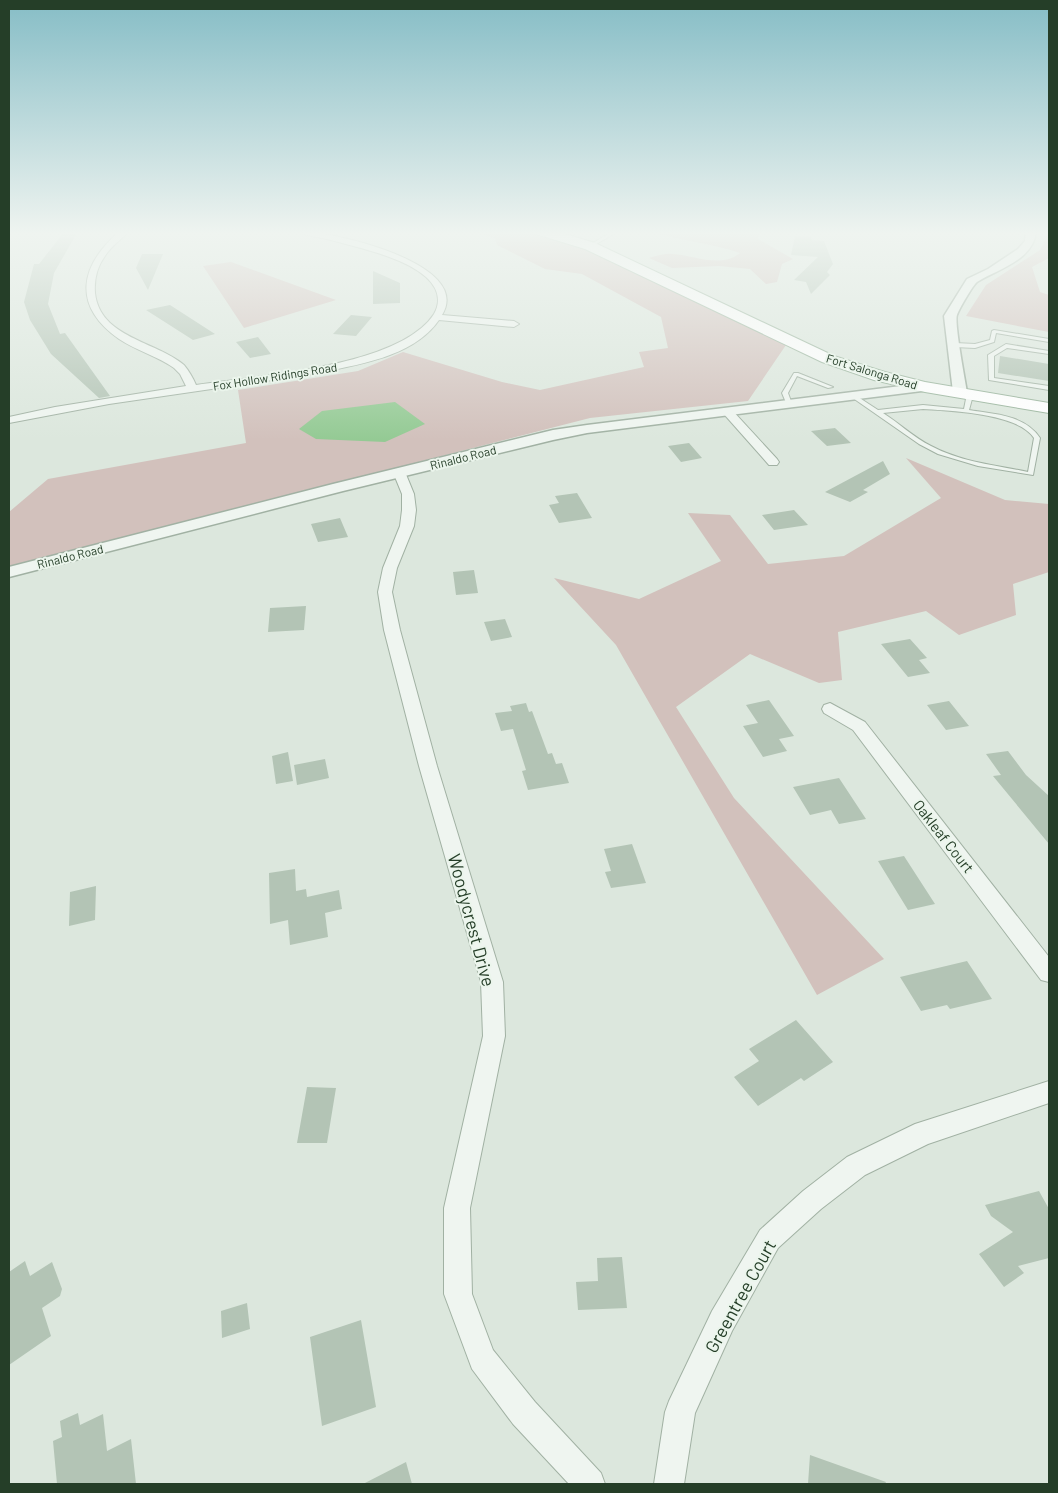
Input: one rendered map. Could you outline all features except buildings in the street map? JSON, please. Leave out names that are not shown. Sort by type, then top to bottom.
[{"type":"main road","name":"Fort Salonga Road","points":[[705,301],[828,359],[880,376],[925,387],[1049,408]]},
{"type":"street","points":[[92,301],[97,312],[108,325],[123,337],[179,367],[192,389]]},
{"type":"street","points":[[443,301],[442,309],[438,317],[514,324]]},
{"type":"street","points":[[959,301],[950,316],[960,392]]},
{"type":"street","name":"Fox Hollow Ridings Road","points":[[9,420],[54,410],[313,371],[389,352],[423,332],[438,317]]},
{"type":"street","name":"Rinaldo Road","points":[[9,572],[399,472],[587,429],[925,387]]},
{"type":"street","points":[[727,411],[773,462]]},
{"type":"street","name":"Woodycrest Drive","points":[[399,472],[408,494],[409,510],[407,526],[390,568],[385,592],[392,630],[428,766],[492,982],[494,1036],[456,1208],[458,1294],[482,1359],[524,1413],[590,1484]]},
{"type":"street","name":"Oakleaf Court","points":[[830,708],[859,726],[1049,973]]},
{"type":"street","name":"Greentree Court","points":[[669,1484],[680,1412],[722,1321],[769,1238],[812,1200],[856,1166],[924,1133],[1049,1092]]},
{"type":"lane","points":[[955,344],[975,346],[992,340],[994,331],[1049,340]]},
{"type":"lane","points":[[1049,353],[1006,346],[991,355],[991,379],[1049,388]]},
{"type":"lane","points":[[789,404],[785,393],[796,374],[830,386]]},
{"type":"lane","points":[[960,392],[969,399],[966,411]]},
{"type":"lane","points":[[853,396],[912,438],[948,456],[964,462],[1031,474],[1037,438],[1032,430],[1017,422],[966,411],[923,407],[877,412]]},
{"type":"shaded area","points":[[226,301],[334,301],[244,328]]},
{"type":"shaded area","points":[[631,301],[694,301],[786,345],[748,401],[590,418],[9,567],[9,512],[48,479],[246,443],[238,390],[358,371],[403,352],[502,382],[540,390],[644,367],[639,352],[668,348],[661,317]]},
{"type":"shaded area","points":[[976,301],[1049,301],[1049,332],[966,316]]},
{"type":"shaded area","points":[[395,402],[425,424],[385,442],[316,439],[299,429],[322,411]]},
{"type":"shaded area","points":[[906,458],[1005,500],[1049,504],[1049,572],[1013,584],[1016,615],[959,635],[926,611],[838,632],[842,680],[819,683],[750,654],[676,707],[734,798],[884,959],[817,995],[616,645],[554,578],[639,599],[721,561],[688,513],[730,515],[768,564],[844,556],[941,498]]}]
